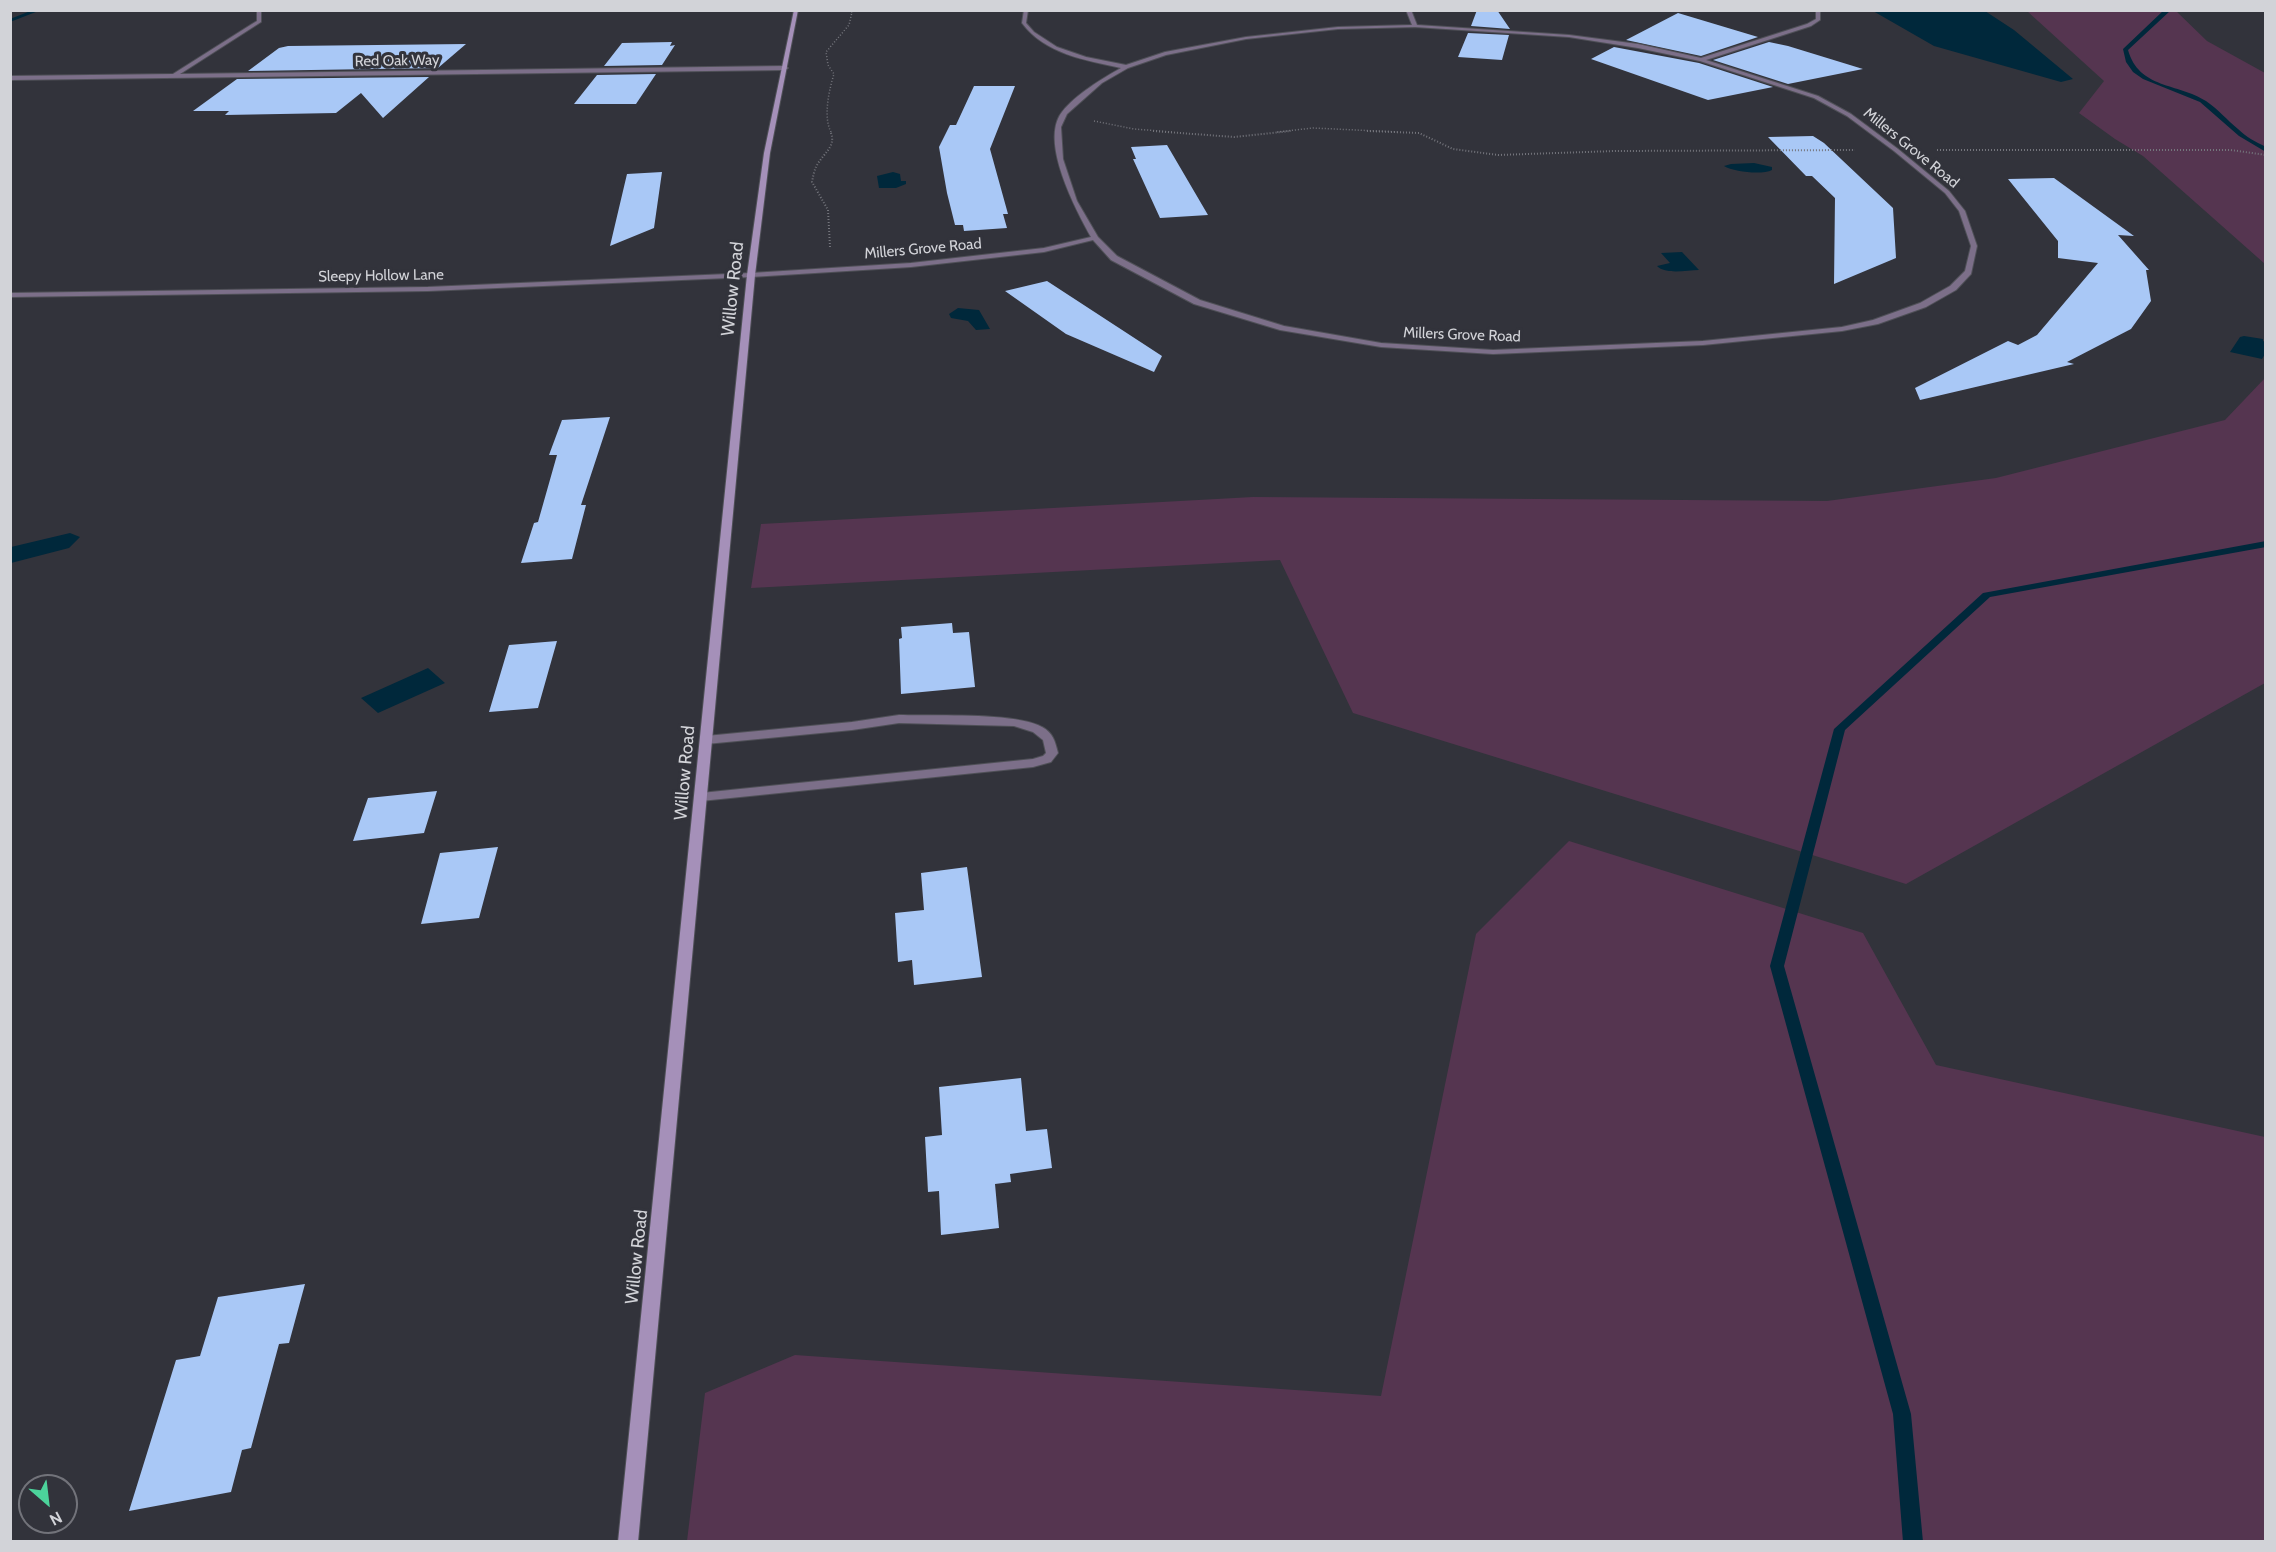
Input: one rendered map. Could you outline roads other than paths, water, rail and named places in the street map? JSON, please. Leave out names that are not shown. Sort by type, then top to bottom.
[{"type":"street","points":[[174,76],[254,25],[259,21],[259,10]]},
{"type":"street","name":"Willow Road","points":[[628,1542],[751,275],[767,153],[796,10]]},
{"type":"street","points":[[1026,10],[1024,23],[1035,36],[1061,50],[1126,67]]},
{"type":"street","points":[[1408,10],[1415,26]]},
{"type":"street","points":[[1701,60],[1809,25],[1818,20],[1818,10]]},
{"type":"street","name":"Millers Grove Road","points":[[1415,26],[1569,36],[1701,60],[1816,97],[1849,115],[1947,192],[1962,211],[1974,246],[1968,272],[1953,288],[1923,305],[1875,322],[1842,329],[1703,343],[1493,352],[1381,345],[1283,328],[1197,302],[1114,258],[1095,238],[1074,201],[1060,159],[1058,127],[1064,113],[1100,82],[1126,67],[1165,54],[1264,36],[1338,28],[1415,26]]},
{"type":"street","name":"Red Oak Way","points":[[10,78],[785,68]]},
{"type":"street","name":"Millers Grove Road","points":[[751,275],[911,265],[1033,251],[1095,238]]},
{"type":"street","name":"Sleepy Hollow Lane","points":[[10,295],[428,289],[751,275]]},
{"type":"street","points":[[10,306],[26,294]]},
{"type":"street","points":[[701,797],[1034,763],[1047,759],[1052,753],[1049,739],[1037,729],[1016,722],[899,719],[852,726],[706,740]]},
{"type":"water","points":[[1873,11],[1985,11],[2014,30],[2073,79],[2061,82],[1934,46]]},
{"type":"water","points":[[1754,163],[1772,167],[1772,170],[1748,172],[1724,166],[1731,164]]},
{"type":"water","points":[[893,172],[900,174],[901,181],[906,181],[906,184],[896,188],[879,188],[877,176]]},
{"type":"water","points":[[1682,252],[1699,270],[1671,271],[1657,266],[1670,263],[1661,253]]},
{"type":"water","points":[[958,308],[979,310],[990,329],[976,330],[968,321],[951,318],[949,314]]},
{"type":"water","points":[[2240,337],[2263,339],[2265,354],[2262,359],[2230,352]]},
{"type":"water","points":[[70,533],[80,537],[69,548],[11,563],[11,547]]},
{"type":"water","points":[[428,668],[445,683],[378,713],[361,698]]},
{"type":"waterway","points":[[10,21],[39,10]]},
{"type":"waterway","points":[[2166,10],[2168,11],[2125,50],[2128,62],[2135,71],[2156,84],[2202,101],[2241,135],[2266,150]]},
{"type":"waterway","points":[[1913,1542],[1902,1414],[1777,966],[1840,729],[1987,595],[2266,544]]}]
